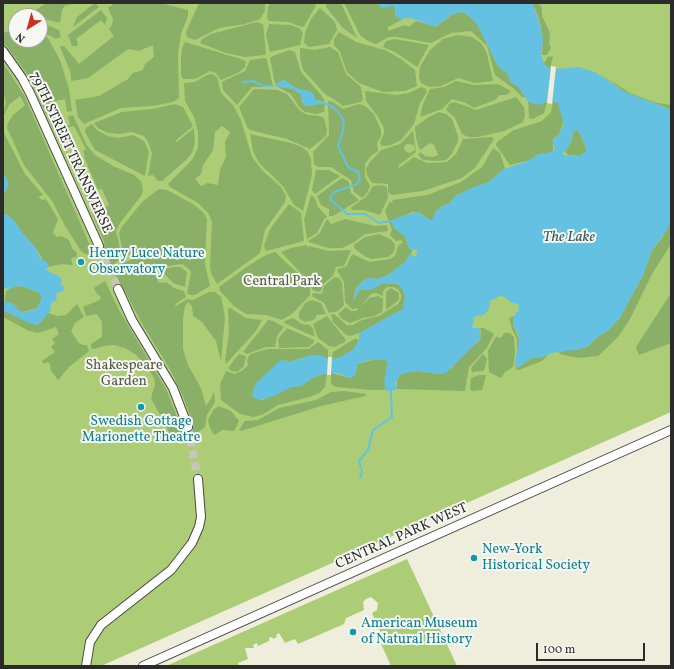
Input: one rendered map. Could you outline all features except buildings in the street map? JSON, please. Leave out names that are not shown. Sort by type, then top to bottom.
[{"type":"main road","name":"79TH STREET TRANSVERSE","points":[[3,51],[30,92],[99,246]]},
{"type":"main road","points":[[118,289],[132,320],[168,380],[188,427]]},
{"type":"main road","name":"CENTRAL PARK WEST","points":[[143,666],[671,430]]},
{"type":"main road","points":[[86,666],[90,642],[101,625],[170,570],[184,555],[192,543],[199,527],[201,517],[198,479]]},
{"type":"green space","name":"Central Park","points":[[3,3],[671,3],[671,412],[101,666],[3,666]]},
{"type":"green space","points":[[46,3],[75,3],[65,6],[62,10],[60,23],[48,20],[48,8],[38,8]]},
{"type":"green space","points":[[95,3],[99,7],[73,27],[77,17]]},
{"type":"green space","points":[[115,3],[160,3],[188,10],[188,16],[181,34],[178,53],[179,98],[173,102],[153,106],[121,108],[84,124],[78,117],[75,100],[99,96],[128,79],[133,73],[143,70],[145,64],[154,57],[153,45],[139,51],[128,49],[88,78],[71,81],[71,74],[60,46],[64,46],[79,64],[114,36],[109,29],[112,25],[113,19],[108,8]]},
{"type":"green space","points":[[199,3],[265,3],[265,11],[260,19],[245,24],[219,28],[195,40],[187,37],[186,32]]},
{"type":"green space","points":[[271,3],[314,3],[316,5],[305,25],[302,27],[288,22],[269,21],[267,18],[268,7]]},
{"type":"green space","points":[[327,3],[341,3],[357,38],[343,28],[326,7]]},
{"type":"green space","points":[[344,3],[379,3],[378,4],[393,6],[396,16],[403,19],[388,27],[388,31],[405,25],[409,27],[416,21],[436,27],[453,14],[462,12],[465,13],[476,22],[498,66],[508,74],[511,82],[518,86],[525,97],[522,97],[495,75],[487,46],[471,31],[451,33],[431,43],[389,37],[376,44],[368,41],[360,35]]},
{"type":"green space","points":[[532,3],[538,3],[542,8],[542,16],[550,33],[549,43],[551,48],[547,55],[542,55],[543,40],[541,27]]},
{"type":"green space","points":[[320,8],[335,22],[337,30],[329,44],[309,47],[304,43],[305,33],[311,19]]},
{"type":"green space","points":[[101,10],[107,18],[105,25],[101,20],[76,39],[78,43],[77,46],[72,46],[68,35]]},
{"type":"green space","points":[[257,22],[263,24],[265,55],[245,57],[226,53],[200,43],[202,39],[211,34]]},
{"type":"green space","points":[[269,24],[290,25],[299,28],[303,33],[300,45],[270,52],[266,35]]},
{"type":"green space","points":[[48,25],[59,30],[61,37],[56,39],[48,34]]},
{"type":"green space","points":[[8,32],[8,48],[6,45],[3,47],[3,33]]},
{"type":"green space","points":[[339,32],[356,42],[385,50],[401,59],[415,70],[417,86],[405,91],[383,92],[359,83],[347,72],[340,52],[334,45],[334,39]]},
{"type":"green space","points":[[458,35],[472,37],[482,44],[487,54],[493,81],[475,83],[458,78],[441,86],[429,87],[421,83],[419,77],[420,67],[430,50],[443,39]]},
{"type":"green space","points":[[48,38],[60,60],[69,89],[72,111],[67,112],[65,99],[50,102],[55,128],[70,125],[68,116],[73,115],[86,144],[95,155],[113,166],[134,175],[141,181],[143,191],[141,196],[120,223],[116,231],[121,253],[119,260],[112,266],[103,259],[85,254],[81,251],[52,201],[24,165],[7,128],[13,115],[25,105],[20,96],[9,105],[3,117],[6,103],[3,90],[3,63],[24,95],[92,250],[105,244],[92,213],[109,205],[102,189],[98,190],[84,157],[83,151],[86,149],[74,126],[54,131],[29,77],[8,48],[48,48]]},
{"type":"green space","points":[[395,39],[429,45],[417,67],[395,52],[383,47],[386,41]]},
{"type":"green space","points":[[185,42],[244,60],[246,62],[245,67],[238,73],[221,80],[216,73],[210,71],[195,79],[183,79],[181,76],[181,58],[182,48]]},
{"type":"green space","points":[[330,47],[338,52],[346,74],[361,87],[363,99],[361,102],[343,106],[326,95],[303,70],[300,58],[300,48],[315,50]]},
{"type":"green space","points":[[289,50],[295,52],[301,72],[322,96],[325,102],[316,100],[307,92],[296,88],[284,80],[275,84],[270,58]]},
{"type":"green space","points":[[553,56],[550,68],[548,68],[544,63],[548,57]]},
{"type":"green space","points":[[265,58],[267,60],[273,87],[252,87],[237,105],[223,90],[222,82],[245,71],[250,60]]},
{"type":"green space","points":[[212,74],[217,77],[221,93],[233,105],[241,120],[252,157],[262,170],[281,187],[286,196],[285,202],[265,230],[260,253],[217,284],[211,273],[210,266],[212,222],[208,213],[198,203],[170,187],[168,184],[192,160],[198,148],[198,132],[194,117],[185,101],[184,83],[195,82],[207,75]],"holes":[[[222,126],[230,132],[225,142],[226,157],[220,170],[218,185],[207,183],[201,186],[195,179],[201,174],[203,165],[213,150],[215,132]]]},
{"type":"green space","points":[[600,74],[630,93],[657,103],[671,105],[671,111],[667,108],[625,92]]},
{"type":"green space","points":[[456,81],[474,85],[498,84],[511,91],[507,95],[500,95],[495,100],[474,108],[466,103],[452,99],[442,109],[420,117],[423,104],[430,89],[444,87]]},
{"type":"green space","points":[[276,86],[293,89],[301,95],[302,102],[307,106],[325,103],[324,112],[316,114],[305,112],[299,107],[291,94]]},
{"type":"green space","points":[[421,87],[425,88],[427,92],[420,103],[414,124],[401,140],[391,145],[382,146],[380,143],[384,133],[384,128],[366,101],[365,91],[396,95],[409,93]]},
{"type":"green space","points":[[254,89],[277,90],[287,94],[300,111],[308,115],[320,116],[324,118],[327,130],[326,136],[310,149],[287,139],[250,130],[247,127],[239,107]]},
{"type":"green space","points":[[516,97],[524,107],[525,115],[523,122],[504,131],[478,137],[468,137],[462,134],[455,118],[446,110],[449,104],[455,102],[476,110]]},
{"type":"green space","points":[[328,101],[333,102],[343,109],[359,104],[365,106],[374,114],[381,130],[381,136],[377,143],[378,151],[371,156],[365,164],[365,177],[370,186],[367,193],[362,198],[354,192],[351,180],[331,167],[318,167],[314,164],[313,152],[329,135]]},
{"type":"green space","points":[[547,101],[544,113],[533,119],[529,118],[528,102]]},
{"type":"green space","points":[[553,102],[558,103],[564,121],[559,134],[553,139],[553,150],[550,153],[539,154],[530,160],[510,165],[496,145],[497,142],[514,130],[542,121],[551,112]]},
{"type":"green space","points":[[175,104],[183,107],[193,126],[175,141],[177,142],[194,128],[195,143],[192,153],[186,160],[162,181],[158,181],[153,175],[148,176],[152,153],[144,136],[132,132],[119,134],[108,133],[98,128],[94,123],[122,112],[152,109]]},
{"type":"green space","points":[[439,112],[446,114],[452,119],[458,136],[458,141],[452,154],[446,160],[423,160],[418,155],[420,152],[425,156],[433,157],[438,155],[434,145],[430,143],[420,150],[416,138],[415,127],[427,118]]},
{"type":"green space","points":[[92,124],[98,131],[108,136],[118,138],[133,135],[144,141],[149,152],[145,176],[95,150],[85,132],[86,128]]},
{"type":"green space","points":[[576,130],[579,132],[586,148],[586,152],[580,156],[569,155],[565,152],[572,140],[573,132]]},
{"type":"green space","points":[[3,131],[25,174],[43,195],[38,197],[42,200],[46,199],[58,219],[53,233],[57,237],[61,236],[69,240],[72,248],[77,253],[76,258],[73,257],[71,260],[73,265],[62,264],[47,267],[35,247],[23,234],[15,222],[3,213],[3,195],[7,189],[8,182],[3,172]]},
{"type":"green space","points":[[413,131],[416,152],[398,166],[399,168],[414,157],[427,163],[447,162],[456,154],[463,139],[492,137],[494,139],[475,168],[462,178],[423,191],[392,195],[388,192],[388,184],[372,183],[367,175],[366,169],[381,150],[400,144]],"holes":[[[407,144],[414,145],[415,150],[409,153],[405,151],[404,147]]]},
{"type":"green space","points":[[250,134],[291,143],[302,147],[308,152],[311,159],[312,175],[303,211],[294,205],[283,186],[259,163],[253,151]]},
{"type":"green space","points":[[493,148],[500,153],[505,169],[489,182],[457,195],[449,204],[444,205],[435,212],[433,220],[430,220],[420,213],[413,212],[391,221],[394,228],[405,236],[407,244],[412,249],[412,252],[404,263],[388,275],[378,279],[366,279],[361,283],[356,288],[353,301],[360,290],[370,290],[383,283],[398,284],[403,290],[405,298],[403,309],[361,332],[351,336],[346,335],[333,322],[331,315],[334,314],[347,325],[353,325],[362,320],[379,316],[398,304],[401,299],[401,294],[398,289],[387,287],[383,291],[383,296],[376,293],[371,294],[359,308],[352,309],[345,302],[344,282],[337,271],[338,269],[347,266],[353,254],[369,262],[390,259],[395,256],[398,246],[403,242],[401,240],[396,241],[390,235],[392,230],[385,211],[390,201],[392,203],[392,200],[427,195],[461,182],[482,167]]},
{"type":"green space","points":[[316,170],[329,170],[340,176],[315,194],[312,190]]},
{"type":"green space","points":[[342,178],[349,182],[351,193],[359,200],[333,216],[329,216],[329,209],[321,205],[317,196]]},
{"type":"green space","points":[[382,185],[387,187],[388,198],[380,215],[364,210],[353,210],[350,208],[366,197],[373,186]]},
{"type":"green space","points":[[159,189],[167,190],[193,204],[203,212],[207,219],[205,264],[210,286],[195,295],[189,295],[187,293],[191,272],[182,264],[152,268],[124,268],[121,266],[123,260],[125,259],[126,262],[135,258],[133,252],[123,258],[119,234],[121,228],[143,201]]},
{"type":"green space","points":[[311,195],[315,198],[318,207],[327,217],[324,219],[317,233],[307,239],[304,220]]},
{"type":"green space","points":[[289,204],[301,213],[304,241],[266,251],[264,246],[270,229]]},
{"type":"green space","points":[[671,211],[671,244],[652,274],[630,319],[618,337],[598,356],[578,358],[560,354],[559,352],[587,347],[620,318],[643,275],[652,250],[662,238],[669,225]]},
{"type":"green space","points":[[327,219],[331,224],[345,219],[375,226],[387,225],[388,231],[365,234],[353,243],[342,248],[328,248],[309,242],[308,241],[319,234]]},
{"type":"green space","points":[[379,234],[390,239],[395,244],[394,252],[388,257],[371,259],[364,256],[354,248],[354,245],[365,237]]},
{"type":"green space","points":[[307,245],[308,248],[309,246],[329,251],[351,250],[344,266],[336,267],[333,276],[323,284],[321,291],[318,292],[313,290],[300,272],[281,252],[291,248]]},
{"type":"green space","points":[[275,252],[304,279],[310,288],[310,295],[293,313],[282,320],[266,315],[246,314],[234,306],[220,291],[219,287],[251,264],[266,255]]},
{"type":"green space","points":[[180,267],[187,272],[185,287],[173,283],[164,273],[164,269]]},
{"type":"green space","points":[[117,269],[126,271],[149,271],[161,269],[157,277],[158,282],[166,282],[174,288],[184,291],[186,297],[175,304],[176,306],[187,299],[193,300],[209,292],[215,292],[221,297],[225,317],[221,361],[216,341],[202,322],[193,316],[192,306],[188,302],[185,306],[183,318],[183,349],[188,365],[201,388],[206,406],[214,391],[215,402],[207,415],[205,427],[196,434],[180,437],[169,432],[151,398],[155,384],[154,378],[146,365],[135,354],[125,348],[114,345],[95,349],[91,348],[91,344],[102,337],[102,322],[97,314],[86,316],[83,307],[100,300],[101,297],[97,294],[94,288],[105,281],[119,310],[166,389],[182,429],[194,427],[184,399],[171,371],[143,325],[113,270]]},
{"type":"green space","points":[[335,277],[339,278],[342,283],[344,305],[338,311],[329,313],[324,303],[312,296],[313,293],[322,294],[324,286]]},
{"type":"green space","points":[[16,286],[24,287],[39,293],[42,298],[37,308],[23,312],[19,311],[13,304],[6,302],[6,291]]},
{"type":"green space","points":[[391,288],[399,293],[399,300],[386,310],[386,292]]},
{"type":"green space","points":[[671,293],[671,343],[639,355],[636,347]]},
{"type":"green space","points":[[378,296],[383,299],[383,306],[382,312],[375,316],[363,318],[350,323],[342,319],[338,314],[346,307],[351,311],[356,311],[369,298]]},
{"type":"green space","points":[[312,300],[321,303],[326,314],[317,315],[314,320],[305,322],[299,318],[299,313],[305,303]]},
{"type":"green space","points":[[77,304],[84,317],[75,323],[71,331],[78,342],[83,345],[87,345],[89,351],[69,367],[58,380],[51,371],[50,364],[47,362],[44,364],[42,361],[55,352],[51,347],[55,343],[52,339],[59,334],[56,327],[38,333],[29,331],[3,317],[3,310],[36,325],[41,322],[48,313],[57,316],[66,315]]},
{"type":"green space","points":[[228,308],[246,318],[262,320],[256,331],[226,364],[225,361],[229,332]]},
{"type":"green space","points":[[327,316],[346,340],[335,347],[329,346],[318,338],[313,324]]},
{"type":"green space","points":[[514,316],[513,324],[519,340],[517,355],[517,339],[509,318]]},
{"type":"green space","points":[[293,318],[302,324],[310,325],[313,329],[315,337],[284,323],[285,321]]},
{"type":"green space","points":[[268,320],[284,327],[277,336],[275,347],[266,347],[247,354],[243,352]]},
{"type":"green space","points":[[287,328],[314,340],[314,342],[309,347],[279,348],[278,339]]},
{"type":"green space","points":[[479,328],[484,328],[494,334],[486,349],[469,367],[465,391],[397,389],[397,380],[401,373],[417,371],[441,374],[451,369],[459,358],[480,340],[481,330]]},
{"type":"green space","points":[[504,333],[510,333],[514,337],[515,355],[513,367],[505,372],[501,378],[489,372],[488,351],[495,338],[497,336],[498,338],[502,337]]},
{"type":"green space","points":[[356,338],[359,341],[353,350],[339,358],[332,359],[333,352]]},
{"type":"green space","points":[[318,342],[328,350],[328,359],[323,356],[311,355],[290,362],[282,360],[257,383],[252,393],[255,398],[263,400],[291,387],[301,386],[312,378],[327,373],[325,387],[319,393],[310,397],[278,405],[262,415],[253,417],[240,414],[221,400],[220,384],[226,371],[235,374],[243,370],[248,365],[247,360],[250,354],[268,349],[309,349]]},
{"type":"green space","points":[[239,354],[246,356],[244,366],[237,372],[232,371],[228,368]]},
{"type":"green space","points":[[483,354],[487,359],[484,371],[472,372],[471,368]]},
{"type":"green space","points":[[548,355],[542,361],[519,370],[516,369],[515,363],[517,368],[532,358]]},
{"type":"green space","points":[[377,359],[388,362],[385,390],[336,387],[331,384],[331,373],[351,378],[356,373],[357,364]]},
{"type":"green space","points":[[479,375],[486,375],[482,390],[471,391],[471,378]]},
{"type":"green space","points":[[344,391],[367,394],[365,396],[321,406],[241,431],[239,430],[245,421],[258,420],[279,408],[316,400],[331,392]]},
{"type":"green space","points":[[219,406],[231,411],[239,421],[234,431],[223,430],[214,435],[208,420],[214,409]]},
{"type":"green space","points":[[407,559],[457,666],[391,666],[378,637],[380,631],[372,613],[377,610],[378,603],[371,597],[363,602],[364,610],[346,618],[344,624],[298,644],[295,639],[285,643],[279,633],[276,635],[277,637],[273,639],[272,637],[269,638],[269,641],[258,646],[257,643],[253,645],[254,648],[245,648],[248,659],[238,663],[239,666],[166,666]]},
{"type":"water","name":"The Lake","points":[[379,3],[532,3],[540,24],[543,40],[541,56],[546,67],[556,69],[579,67],[595,72],[625,92],[667,108],[671,111],[671,209],[669,225],[652,250],[643,275],[620,318],[609,330],[595,339],[587,347],[551,353],[541,358],[532,358],[517,368],[515,363],[519,340],[517,331],[513,326],[514,316],[517,311],[519,312],[518,304],[512,303],[505,297],[500,296],[490,301],[490,307],[485,314],[474,317],[472,328],[479,328],[481,338],[446,373],[437,374],[417,371],[401,374],[396,382],[397,389],[386,391],[384,382],[388,362],[385,360],[369,360],[357,364],[356,374],[351,378],[337,373],[327,373],[312,378],[302,386],[291,387],[274,396],[260,400],[253,397],[252,393],[256,383],[281,360],[290,362],[311,355],[323,356],[328,359],[339,358],[354,349],[359,340],[359,333],[403,309],[405,298],[403,290],[398,284],[383,283],[371,290],[360,290],[353,301],[357,287],[366,279],[378,279],[388,275],[404,263],[410,254],[416,257],[417,250],[409,249],[405,236],[394,228],[391,221],[417,212],[430,220],[433,220],[435,212],[442,206],[449,204],[454,197],[471,188],[489,182],[502,170],[530,160],[539,154],[552,152],[555,148],[552,141],[559,134],[564,124],[558,103],[547,101],[540,105],[528,102],[520,89],[510,81],[508,74],[498,66],[478,26],[467,14],[462,12],[453,14],[435,27],[411,18],[400,19],[395,15],[395,9],[393,6],[381,8]],"holes":[[[576,130],[579,132],[585,145],[586,152],[580,156],[564,155],[562,153],[565,152],[572,140],[573,132]]]},
{"type":"water","points":[[284,80],[296,88],[312,92],[316,100],[325,103],[305,106],[301,99],[301,95],[293,89],[276,86],[275,84]]},
{"type":"water","points":[[3,172],[8,182],[7,189],[3,195]]},
{"type":"water","points":[[3,213],[12,218],[23,234],[35,247],[40,258],[49,264],[46,270],[60,277],[62,281],[60,284],[65,287],[63,291],[56,294],[57,300],[51,303],[50,311],[41,322],[36,325],[3,310],[3,300],[15,305],[19,311],[26,312],[37,308],[42,298],[38,292],[24,287],[16,286],[10,289],[3,288]]},
{"type":"pier","points":[[551,66],[556,67],[552,104],[547,103]]},
{"type":"pier","points":[[328,357],[332,357],[331,375],[327,375]]},
{"type":"waterway","points":[[243,82],[253,81],[263,86],[273,86]]},
{"type":"waterway","points":[[322,103],[330,105],[339,113],[344,121],[342,135],[338,145],[348,167],[358,172],[360,180],[357,184],[334,192],[330,198],[331,200],[347,214],[365,214],[379,223],[391,221]]},
{"type":"waterway","points":[[360,478],[362,472],[359,461],[368,450],[373,430],[392,417],[391,391]]},
{"type":"tunnel","points":[[99,246],[118,289]]},
{"type":"tunnel","points":[[188,427],[198,479]]},
{"type":"place","name":"Henry Luce Nature Observatory","points":[[81,262]]},
{"type":"place","name":"Swedish Cottage Marionette Theatre","points":[[141,407]]},
{"type":"place","name":"New-York Historical Society","points":[[474,558]]},
{"type":"place","name":"American Museum of Natural History","points":[[353,632]]},
{"type":"park label","name":"Shakespeare Garden","points":[[124,374]]}]
